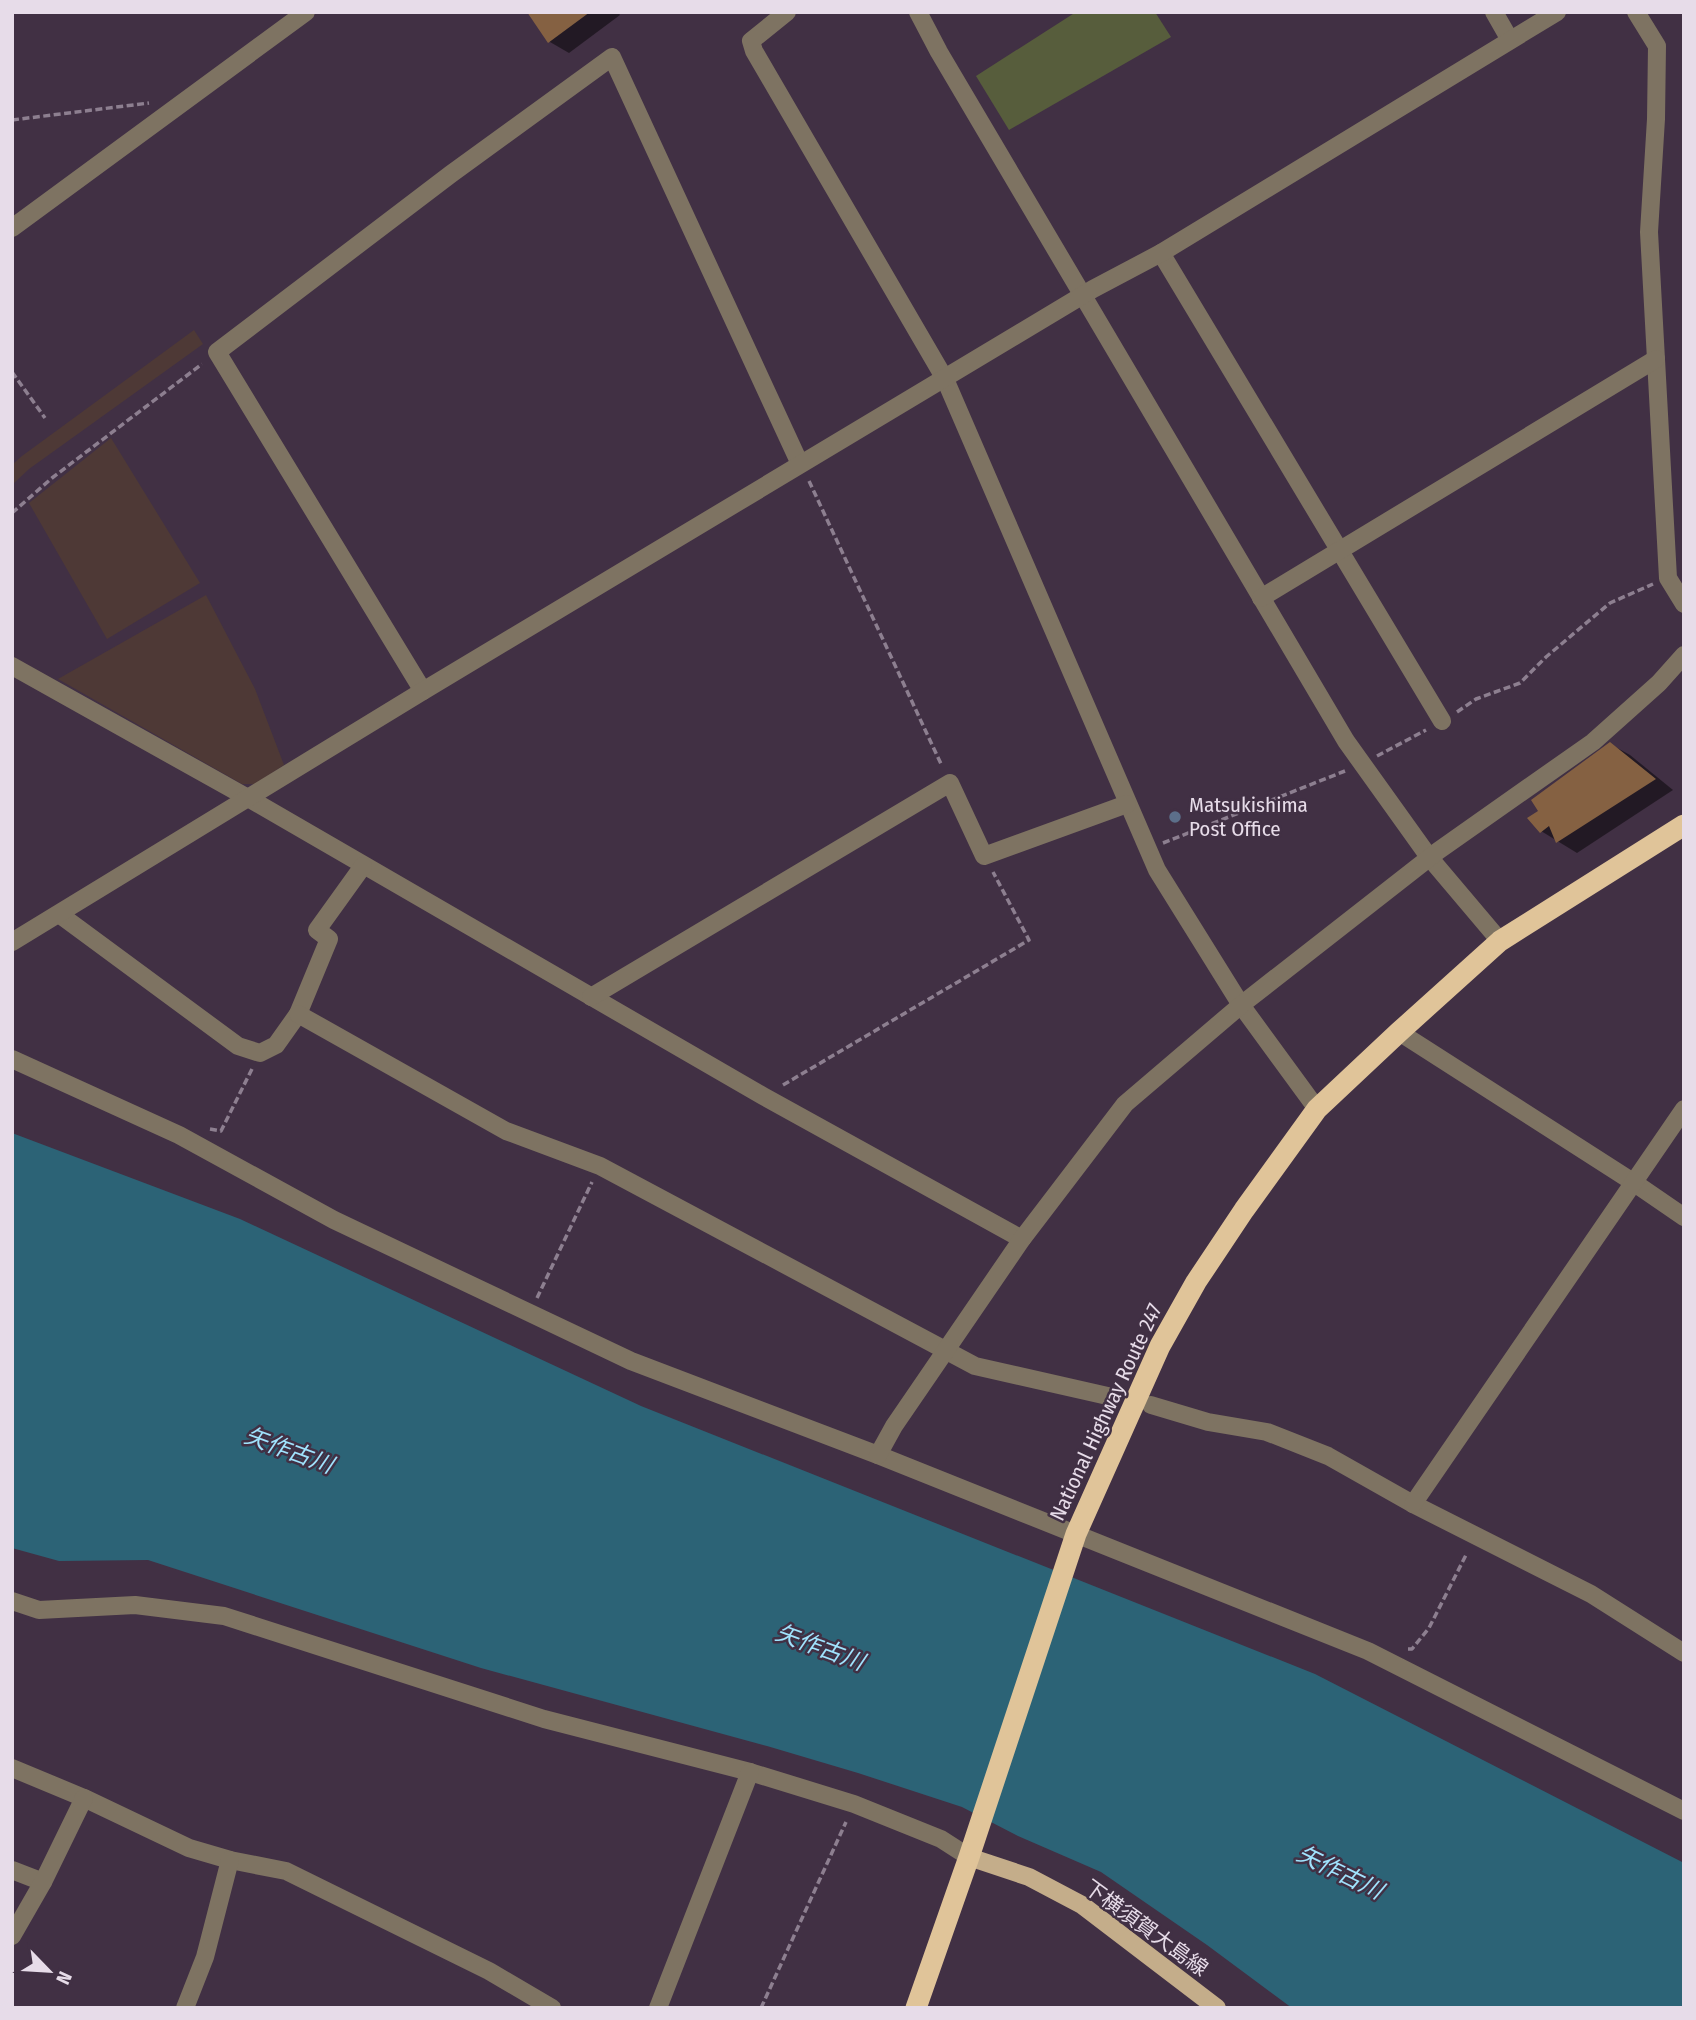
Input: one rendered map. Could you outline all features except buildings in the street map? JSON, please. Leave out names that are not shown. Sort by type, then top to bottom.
[{"type":"highway","name":"National Highway Route 247","points":[[916,2008],[1076,1534],[1160,1346],[1184,1303],[1244,1210],[1317,1109],[1500,941],[1684,825]]},
{"type":"main road","name":"下横須賀大島線","points":[[969,1857],[1029,1877],[1082,1905],[1217,2008]]},
{"type":"street","points":[[12,228],[306,12]]},
{"type":"street","points":[[787,12],[751,41],[754,51],[945,379],[1157,870],[1241,1005],[1317,1109]]},
{"type":"street","points":[[918,12],[939,52],[1360,763],[1429,857],[1500,941]]},
{"type":"street","points":[[1494,12],[1510,40]]},
{"type":"street","points":[[12,942],[800,464],[1084,295],[1161,253],[1557,12]]},
{"type":"street","points":[[1636,12],[1657,46],[1656,119],[1649,232],[1668,578],[1684,604]]},
{"type":"street","points":[[423,691],[217,352],[451,174],[612,57],[800,464]]},
{"type":"street","points":[[1161,253],[1442,721]]},
{"type":"street","points":[[1261,598],[1656,359]]},
{"type":"street","points":[[878,1455],[944,1351],[1022,1239],[1125,1104],[1241,1005],[1429,857],[1592,742],[1658,683],[1684,655]]},
{"type":"street","points":[[12,666],[248,798],[763,1096],[1022,1239]]},
{"type":"street","points":[[591,997],[950,783],[984,856],[1128,804]]},
{"type":"street","points":[[59,914],[238,1046],[260,1053],[276,1045],[298,1014],[329,939],[317,930],[363,866]]},
{"type":"street","points":[[298,1014],[506,1131],[600,1166],[975,1366],[1112,1397]]},
{"type":"street","points":[[1399,1032],[1684,1217]]},
{"type":"street","points":[[12,1059],[179,1135],[334,1220],[631,1361],[878,1455],[1368,1651],[1684,1811]]},
{"type":"street","points":[[1413,1504],[1684,1109]]},
{"type":"street","points":[[1151,1405],[1208,1422],[1267,1432],[1328,1456],[1413,1504],[1591,1594],[1684,1653]]},
{"type":"street","points":[[12,1601],[39,1610],[135,1605],[224,1616],[544,1719],[750,1772],[854,1804],[941,1839],[969,1857]]},
{"type":"street","points":[[12,1768],[84,1798],[188,1849],[286,1871],[489,1971],[552,2008]]},
{"type":"street","points":[[658,2008],[750,1772]]},
{"type":"street","points":[[12,1936],[43,1882],[84,1798]]},
{"type":"street","points":[[186,2008],[205,1957],[230,1860]]},
{"type":"street","points":[[12,1870],[43,1882]]},
{"type":"path","points":[[12,120],[149,103]]},
{"type":"path","points":[[12,513],[52,478],[217,352]]},
{"type":"path","points":[[12,372],[45,418]]},
{"type":"path","points":[[800,464],[950,783]]},
{"type":"path","points":[[1148,849],[1374,758],[1476,699],[1520,683],[1546,657],[1610,603],[1668,578]]},
{"type":"path","points":[[763,1096],[1029,940],[984,856]]},
{"type":"path","points":[[208,1129],[221,1130],[260,1053]]},
{"type":"path","points":[[538,1295],[600,1166]]},
{"type":"path","points":[[1401,1650],[1412,1649],[1429,1628],[1476,1537]]},
{"type":"path","points":[[761,2008],[854,1804]]},
{"type":"shaded area","points":[[194,330],[203,344],[29,469],[12,485],[12,465],[22,456]]},
{"type":"shaded area","points":[[111,438],[200,583],[107,639],[29,503]]},
{"type":"shaded area","points":[[206,595],[255,689],[284,765],[255,784],[242,784],[58,679]]},
{"type":"green space","points":[[1076,12],[1155,12],[1171,37],[1009,130],[976,76]]},
{"type":"water","name":"矢作古川","points":[[12,1133],[240,1219],[641,1406],[1315,1674],[1684,1863],[1684,2008],[1292,2008],[1101,1872],[1018,1836],[962,1807],[767,1746],[481,1668],[148,1560],[59,1561],[12,1548]]},
{"type":"place","name":"Matsukishima Post Office","points":[[1175,817]]}]
